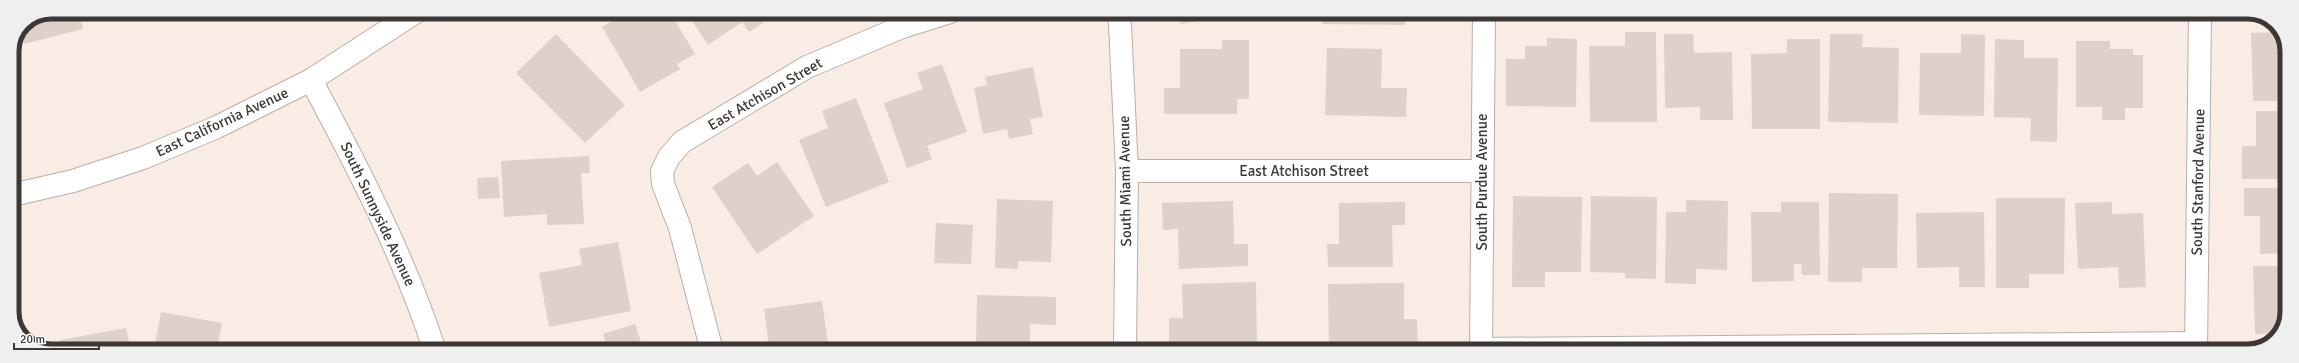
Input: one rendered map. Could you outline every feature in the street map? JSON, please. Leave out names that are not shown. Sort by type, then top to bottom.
[{"type":"street","name":"East California Avenue","points":[[19,193],[73,181],[143,158],[217,127],[311,80],[405,19]]},
{"type":"street","name":"East Atchison Street","points":[[710,344],[680,228],[667,196],[662,171],[669,156],[682,142],[808,67],[902,26],[926,19]]},
{"type":"street","name":"South Miami Avenue","points":[[1119,19],[1128,171],[1125,344]]},
{"type":"street","name":"South Purdue Avenue","points":[[1481,344],[1481,171],[1484,19]]},
{"type":"street","name":"South Stanford Avenue","points":[[2196,344],[2200,19]]},
{"type":"street","name":"South Sunnyside Avenue","points":[[311,80],[368,187],[417,297],[433,344]]},
{"type":"street","name":"East Atchison Street","points":[[1128,171],[1481,171]]},
{"type":"building","points":[[52,19],[81,19],[83,29],[24,44],[22,37],[24,33],[33,24],[39,21]]},
{"type":"building","points":[[616,19],[674,19],[695,54],[677,64],[680,69],[640,92],[602,27]]},
{"type":"building","points":[[691,19],[768,19],[749,32],[742,22],[708,45]]},
{"type":"building","points":[[1180,19],[1209,19],[1181,24]]},
{"type":"building","points":[[1322,19],[1405,19],[1405,25],[1322,24]]},
{"type":"building","points":[[1625,32],[1656,32],[1657,122],[1590,122],[1589,46],[1625,46]]},
{"type":"building","points":[[2274,32],[2278,39],[2280,49],[2280,101],[2253,101],[2251,33]]},
{"type":"building","points":[[556,34],[625,105],[585,143],[516,73]]},
{"type":"building","points":[[1664,34],[1693,34],[1694,53],[1732,52],[1733,120],[1700,120],[1700,107],[1665,108]]},
{"type":"building","points":[[1830,34],[1863,34],[1862,47],[1899,48],[1898,123],[1828,122]]},
{"type":"building","points":[[1961,34],[1985,35],[1984,116],[1919,115],[1920,53],[1961,53]]},
{"type":"building","points":[[1547,38],[1577,39],[1576,107],[1506,106],[1506,59],[1525,59],[1525,46],[1547,46]]},
{"type":"building","points":[[1787,39],[1820,39],[1820,129],[1752,129],[1751,54],[1787,53]]},
{"type":"building","points":[[1995,39],[2024,40],[2024,58],[2058,58],[2057,142],[2030,141],[2031,118],[1994,117]]},
{"type":"building","points":[[1222,40],[1249,40],[1249,99],[1237,99],[1237,114],[1164,114],[1164,88],[1180,88],[1180,49],[1222,49]]},
{"type":"building","points":[[2076,41],[2110,41],[2110,49],[2133,49],[2133,55],[2143,55],[2143,108],[2125,108],[2125,120],[2102,120],[2102,107],[2076,107]]},
{"type":"building","points":[[1327,48],[1382,49],[1381,88],[1407,88],[1406,117],[1325,115]]},
{"type":"building","points":[[942,64],[967,132],[927,146],[932,159],[907,168],[884,103],[923,89],[917,73]]},
{"type":"building","points":[[1033,67],[1043,117],[1030,119],[1033,134],[1009,139],[1007,129],[983,134],[974,88],[987,85],[985,77]]},
{"type":"building","points":[[856,98],[889,182],[826,207],[799,140],[828,128],[822,111]]},
{"type":"building","points":[[2256,111],[2280,111],[2280,179],[2242,179],[2242,146],[2256,146]]},
{"type":"building","points":[[589,156],[590,173],[581,173],[584,224],[547,225],[547,214],[504,217],[501,161]]},
{"type":"building","points":[[777,162],[814,216],[757,254],[712,187],[748,163],[757,176]]},
{"type":"building","points":[[498,177],[500,198],[478,199],[477,178]]},
{"type":"building","points":[[2244,188],[2280,188],[2280,253],[2260,254],[2260,216],[2244,216]]},
{"type":"building","points":[[1829,193],[1898,194],[1897,268],[1862,268],[1862,282],[1828,282]]},
{"type":"building","points":[[1513,196],[1582,197],[1581,272],[1545,272],[1545,287],[1512,287]]},
{"type":"building","points":[[1591,196],[1657,197],[1656,279],[1625,278],[1625,273],[1590,272]]},
{"type":"building","points":[[1996,198],[2065,198],[2064,274],[2029,274],[2029,288],[1996,288]]},
{"type":"building","points":[[997,199],[1053,201],[1051,262],[1018,261],[1018,269],[995,268]]},
{"type":"building","points":[[1686,200],[1728,201],[1727,270],[1696,269],[1696,284],[1665,283],[1666,212],[1686,212]]},
{"type":"building","points":[[1233,201],[1234,244],[1248,244],[1248,266],[1179,269],[1178,229],[1163,230],[1162,203]]},
{"type":"building","points":[[1405,202],[1405,225],[1392,225],[1393,267],[1328,267],[1327,244],[1339,244],[1339,203]]},
{"type":"building","points":[[1781,202],[1819,202],[1820,275],[1802,275],[1801,264],[1794,264],[1794,281],[1752,282],[1751,212],[1781,212]]},
{"type":"building","points":[[2112,202],[2112,214],[2143,213],[2146,287],[2119,288],[2118,267],[2078,269],[2075,203]]},
{"type":"building","points":[[1984,212],[1985,287],[1959,287],[1959,267],[1917,268],[1916,213]]},
{"type":"building","points":[[936,223],[973,225],[971,264],[934,263]]},
{"type":"building","points":[[618,242],[631,311],[549,327],[539,273],[582,265],[579,249]]},
{"type":"building","points":[[2253,266],[2280,266],[2280,316],[2276,328],[2272,333],[2255,334]]},
{"type":"building","points":[[1256,282],[1257,344],[1169,344],[1169,318],[1183,318],[1182,284]]},
{"type":"building","points":[[1404,283],[1404,319],[1417,319],[1418,344],[1329,344],[1328,284]]},
{"type":"building","points":[[977,295],[1056,297],[1056,325],[1030,324],[1030,344],[976,344]]},
{"type":"building","points":[[822,301],[828,344],[769,344],[764,309]]},
{"type":"building","points":[[161,312],[222,323],[218,344],[155,344]]},
{"type":"building","points":[[635,324],[642,344],[603,344],[606,343],[603,334]]},
{"type":"building","points":[[126,328],[129,342],[120,344],[61,344],[60,340]]}]
